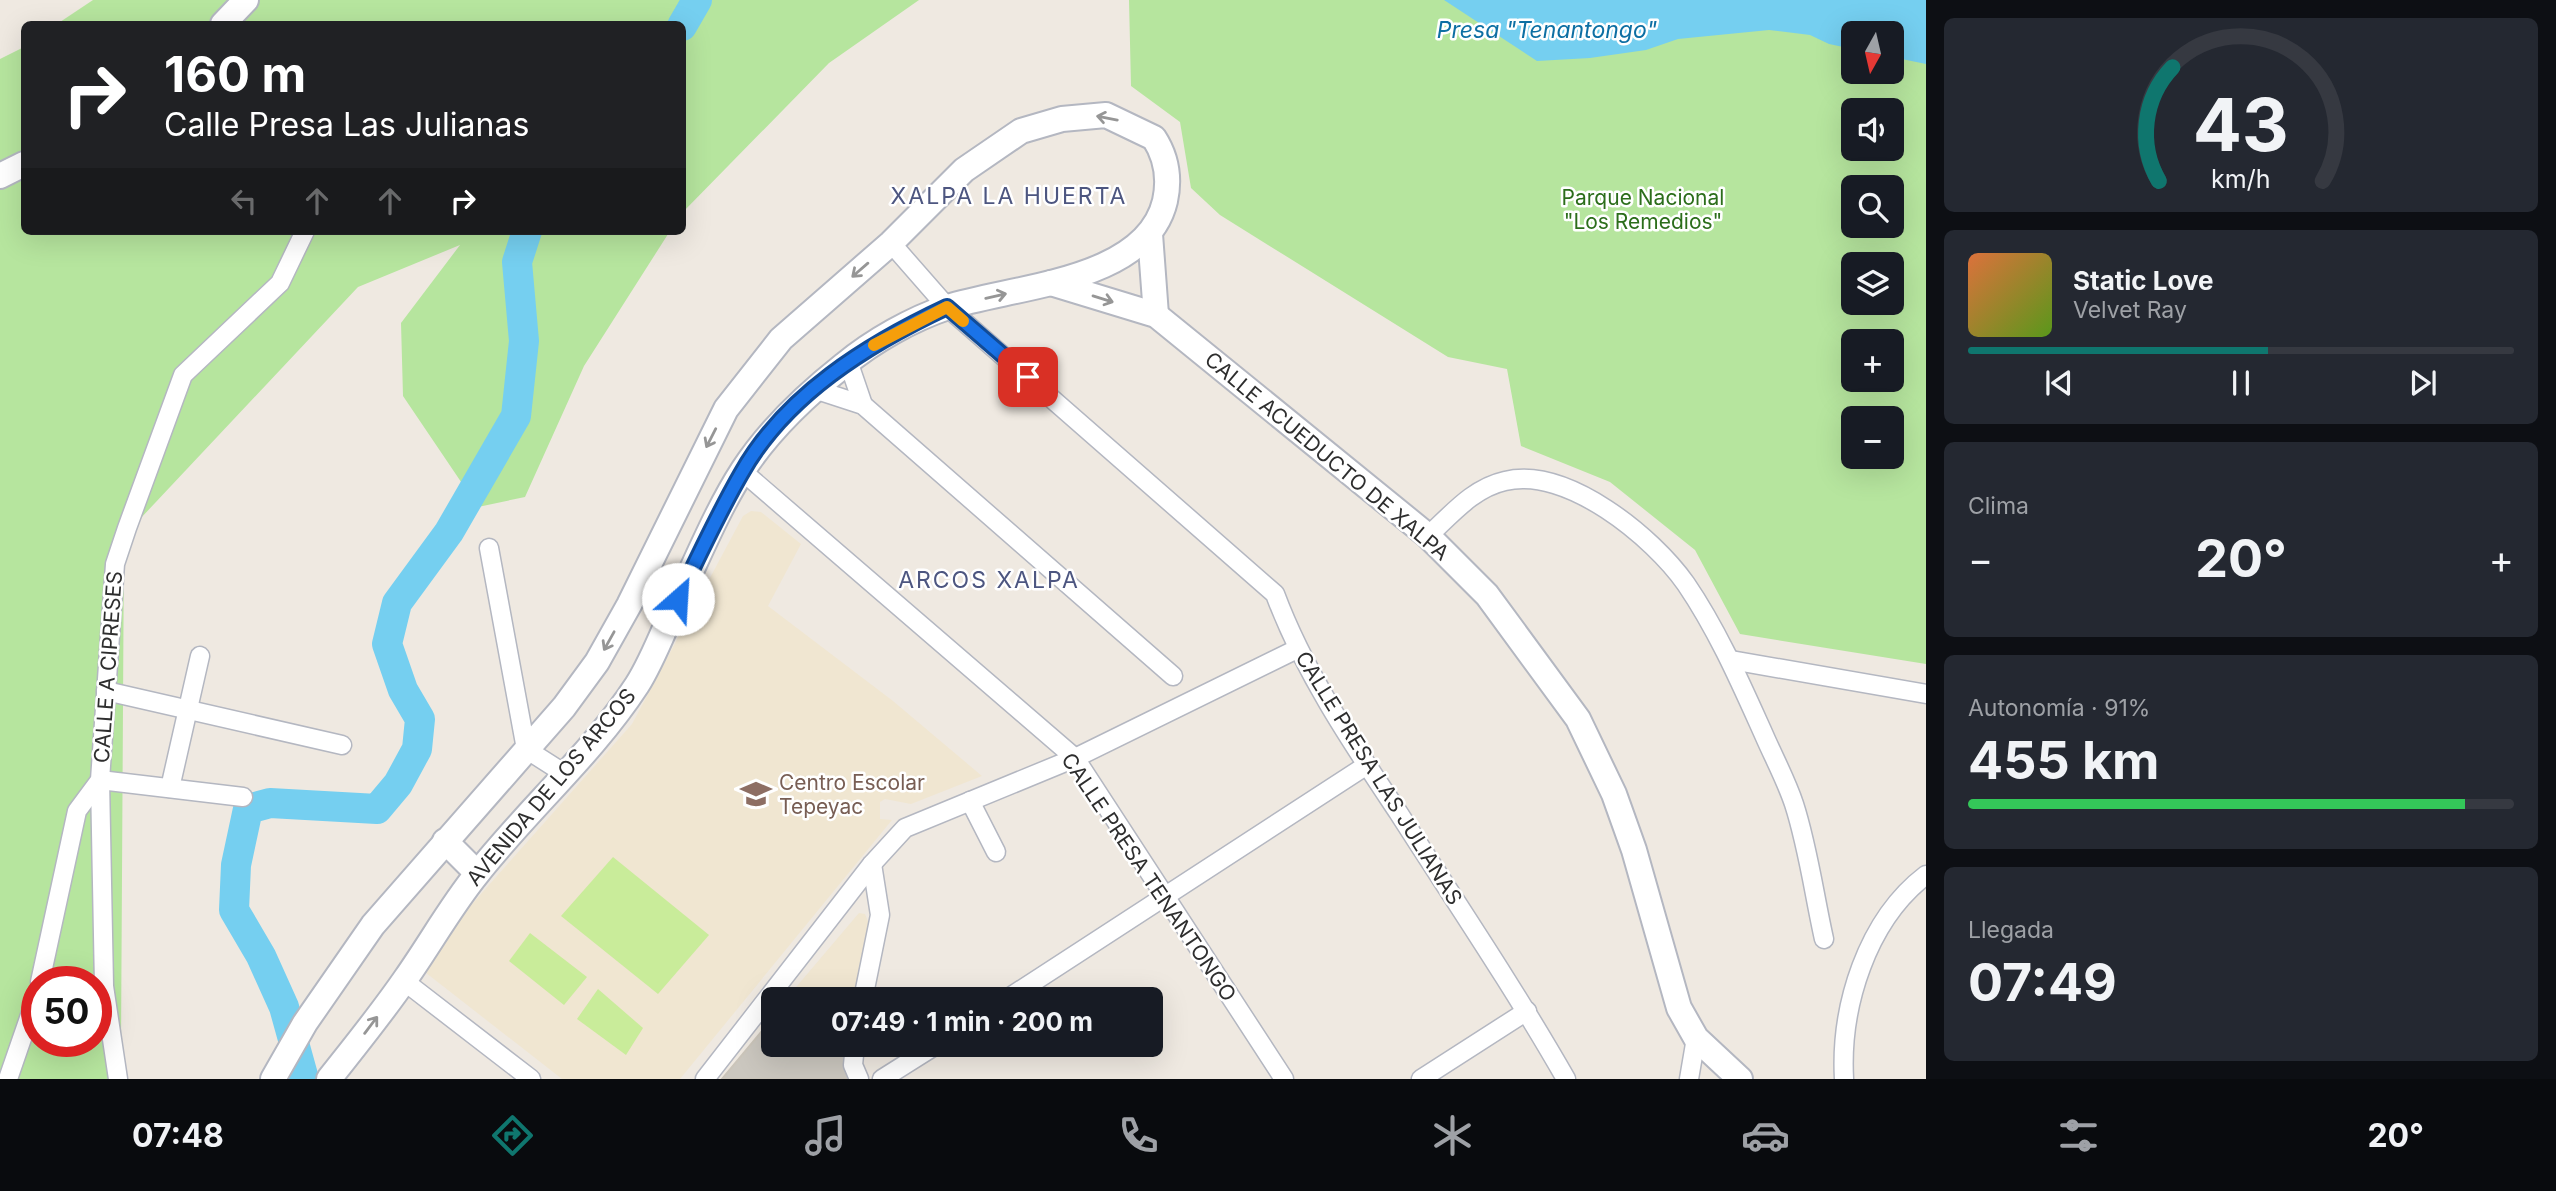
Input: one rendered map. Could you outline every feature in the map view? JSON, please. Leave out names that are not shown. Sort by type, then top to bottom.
[{"type":"main road","points":[[226,21],[246,0]]},
{"type":"main road","name":"AVENIDA DE LOS ARCOS","points":[[278,1069],[305,1023],[373,925],[564,707],[597,662],[629,605],[726,409],[781,339],[891,243],[964,170],[1021,131],[1085,115],[1106,116],[1140,129],[1154,138],[1163,151],[1168,180],[1161,215],[1150,234],[1111,262],[1051,283],[947,307],[895,332],[848,361],[814,389],[773,430],[742,471],[638,684],[565,774],[477,873],[404,981],[329,1079]]},
{"type":"main road","points":[[0,176],[21,166]]},
{"type":"main road","points":[[1150,234],[1156,315]]},
{"type":"main road","name":"CALLE ACUEDUCTO DE XALPA","points":[[1051,283],[1156,315],[1428,536],[1487,595],[1578,719],[1614,794],[1634,850],[1679,1008],[1696,1038],[1740,1079]]},
{"type":"main road","points":[[445,841],[477,873]]},
{"type":"street","name":"CALLE A CIPRESES","points":[[43,966],[77,811],[100,780],[115,564],[183,375],[280,284],[303,235]]},
{"type":"street","name":"CALLE PRESA LAS JULIANAS","points":[[891,243],[947,307],[1251,570],[1275,594],[1297,649],[1367,765],[1527,1011],[1566,1079]]},
{"type":"street","points":[[848,361],[863,405]]},
{"type":"street","points":[[814,389],[863,405],[1173,676]]},
{"type":"street","name":"CALLE PRESA TENANTONGO","points":[[742,471],[1075,758],[1284,1079]]},
{"type":"street","points":[[1428,536],[1475,493],[1506,480],[1538,481],[1572,490],[1610,512],[1648,541],[1685,583],[1731,660],[1794,804],[1824,939]]},
{"type":"street","points":[[489,548],[526,749],[565,774]]},
{"type":"street","points":[[705,1079],[872,864],[905,828],[1075,758],[1297,649]]},
{"type":"street","points":[[170,789],[200,656]]},
{"type":"street","points":[[1731,660],[1926,694]]},
{"type":"street","points":[[106,691],[342,745]]},
{"type":"street","points":[[1026,987],[1367,765]]},
{"type":"street","points":[[100,966],[100,780],[243,797]]},
{"type":"street","points":[[970,801],[996,852]]},
{"type":"street","points":[[865,987],[880,915],[872,864]]},
{"type":"street","points":[[1844,1079],[1843,1063],[1854,992],[1873,937],[1903,892],[1926,875]]},
{"type":"street","points":[[404,981],[531,1079]]},
{"type":"street","points":[[1420,1079],[1527,1011]]},
{"type":"street","points":[[1689,1079],[1696,1038]]},
{"type":"street","points":[[8,1079],[21,1041]]},
{"type":"street","points":[[112,1048],[118,1079]]},
{"type":"street","points":[[854,1057],[853,1065],[859,1079]]},
{"type":"street","points":[[882,1079],[917,1057]]},
{"type":"shaded area","name":"Centro Escolar Tepeyac","points":[[751,511],[761,512],[801,544],[768,606],[893,701],[982,776],[911,804],[885,799],[880,802],[880,819],[892,820],[680,1079],[562,1079],[421,969],[457,921],[632,724],[743,516]]},
{"type":"shaded area","points":[[859,913],[865,914],[869,924],[856,987],[796,987]]},
{"type":"green space","points":[[93,0],[919,0],[829,63],[686,209],[686,21],[62,21]]},
{"type":"green space","name":"Parque Nacional \"Los Remedios\"","points":[[1129,0],[1926,0],[1926,664],[1740,634],[1695,550],[1610,482],[1521,446],[1507,369],[1448,357],[1220,215],[1191,188],[1180,122],[1131,86]]},
{"type":"green space","points":[[21,48],[21,235],[667,235],[584,366],[525,497],[478,507],[403,396],[401,323],[460,245],[358,287],[124,536],[121,1046],[124,1079],[0,1079],[0,59]]},
{"type":"green space","points":[[613,857],[709,935],[658,994],[561,916]]},
{"type":"green space","points":[[530,933],[587,977],[564,1005],[509,961]]},
{"type":"green space","points":[[598,989],[643,1028],[626,1055],[577,1019]]},
{"type":"water","name":"Presa \"Tenantongo\"","points":[[1444,0],[1926,0],[1926,64],[1904,59],[1904,21],[1841,21],[1841,46],[1810,35],[1769,30],[1678,39],[1646,50],[1590,58],[1537,61]]},
{"type":"building","points":[[761,1032],[761,1057],[850,1057],[850,1079],[722,1079]]},
{"type":"waterway","points":[[685,21],[697,0]]},
{"type":"waterway","points":[[304,1079],[284,1007],[261,956],[234,910],[236,865],[248,809],[270,803],[377,809],[398,784],[417,749],[420,719],[403,690],[387,644],[397,603],[449,532],[516,416],[524,341],[517,262],[526,235]]},
{"type":"slow traffic","points":[[874,345],[947,307],[963,321]]},
{"type":"place","name":"Centro Escolar Tepeyac","points":[[756,794]]},
{"type":"district","name":"XALPA LA HUERTA","points":[[1009,196]]},
{"type":"district","name":"ARCOS XALPA","points":[[989,580]]},
{"type":"route","points":[[678,599],[742,471],[773,430],[814,389],[848,361],[895,332],[947,307],[1028,377]]}]
